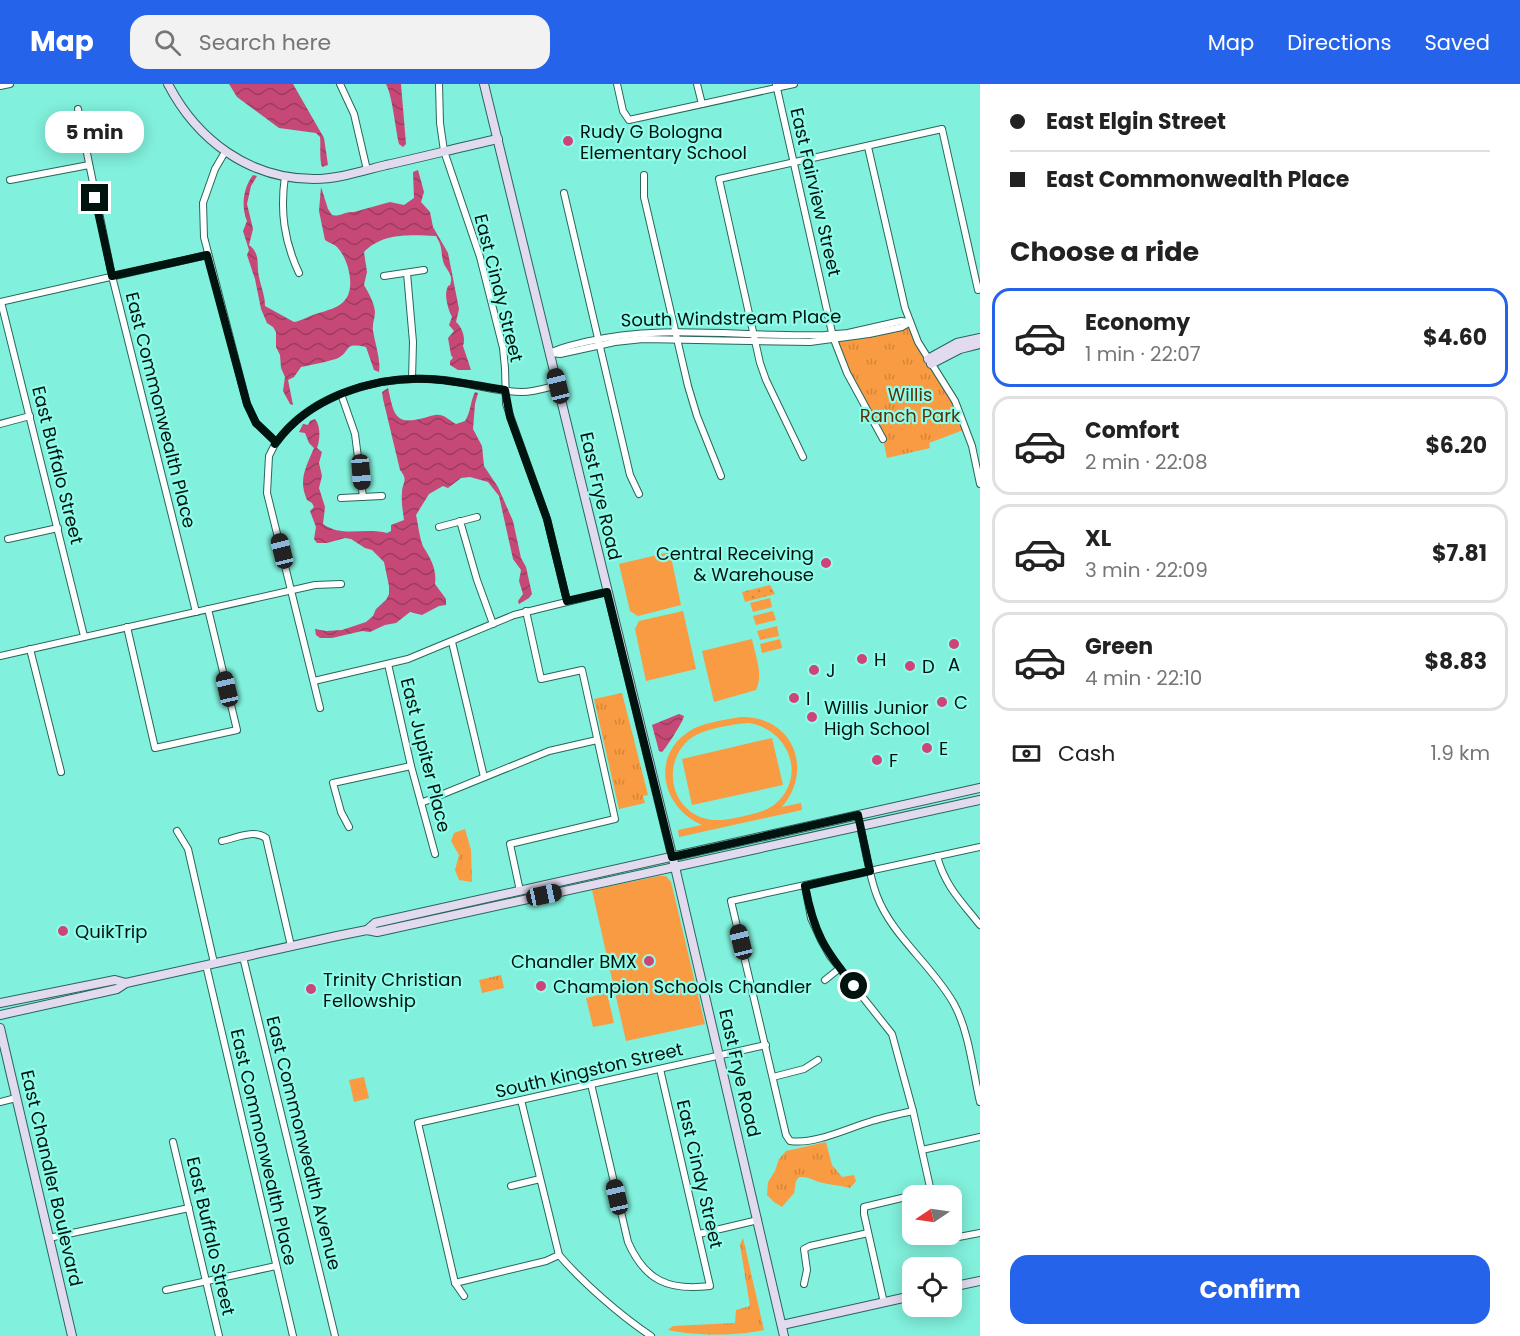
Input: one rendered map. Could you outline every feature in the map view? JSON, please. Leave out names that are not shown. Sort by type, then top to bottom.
[{"type":"street","points":[[0,86],[10,84]]},
{"type":"street","points":[[168,84],[190,120],[225,152],[257,168],[285,176],[331,178],[498,139]]},
{"type":"street","points":[[340,84],[354,114],[367,170]]},
{"type":"street","name":"East Cindy Street","points":[[439,84],[440,123],[444,152],[480,257],[503,348],[505,390],[510,417],[547,519],[567,601]]},
{"type":"street","name":"East Frye Road","points":[[484,84],[675,867],[784,1336]]},
{"type":"street","points":[[616,84],[622,111],[629,120],[776,86],[794,84]]},
{"type":"street","points":[[697,84],[702,104]]},
{"type":"street","name":"East Fairview Street","points":[[776,86],[833,338],[847,373],[883,439]]},
{"type":"street","name":"East Commonwealth Place","points":[[78,109],[112,276],[196,612]]},
{"type":"street","points":[[803,457],[766,380],[719,179],[942,129],[979,289]]},
{"type":"street","points":[[868,147],[910,322],[930,362],[955,401],[972,446],[980,484]]},
{"type":"street","points":[[225,152],[215,169],[203,203],[207,255],[247,404],[256,423],[276,442],[275,444]]},
{"type":"street","points":[[10,180],[89,165]]},
{"type":"street","points":[[644,175],[644,197],[676,336],[697,416],[721,476]]},
{"type":"street","points":[[285,176],[282,209],[284,226],[292,258],[299,273]]},
{"type":"street","points":[[564,194],[630,476],[639,494]]},
{"type":"street","points":[[1,302],[207,255]]},
{"type":"street","points":[[384,276],[424,270]]},
{"type":"street","points":[[407,273],[413,342],[412,379]]},
{"type":"street","name":"East Buffalo Street","points":[[1,302],[84,636]]},
{"type":"street","name":"South Windstream Place","points":[[550,353],[559,348],[599,342],[633,333],[810,342],[891,329],[910,322]]},
{"type":"street","points":[[930,362],[957,343],[980,338]]},
{"type":"street","points":[[930,362],[960,349],[980,344]]},
{"type":"street","points":[[320,708],[267,493],[268,464],[275,444],[296,420],[341,394],[377,383],[412,379],[447,381],[522,392],[558,386]]},
{"type":"street","points":[[341,394],[355,434],[363,497]]},
{"type":"street","points":[[0,424],[30,416]]},
{"type":"street","points":[[341,498],[382,496]]},
{"type":"street","points":[[439,527],[477,517]]},
{"type":"street","points":[[460,522],[493,624]]},
{"type":"street","points":[[8,539],[58,528]]},
{"type":"street","points":[[0,656],[315,585],[341,584]]},
{"type":"street","points":[[314,681],[428,652],[526,611],[607,592]]},
{"type":"street","points":[[127,627],[154,748],[237,730],[208,609]]},
{"type":"street","points":[[521,895],[510,844],[615,819],[582,670],[541,679],[526,611]]},
{"type":"street","points":[[452,642],[484,777]]},
{"type":"street","points":[[30,648],[61,772]]},
{"type":"street","name":"East Jupiter Place","points":[[388,664],[411,766],[435,854]]},
{"type":"street","points":[[421,803],[549,751],[597,740]]},
{"type":"street","points":[[349,827],[341,812],[333,783],[411,766]]},
{"type":"street","points":[[521,895],[672,857],[980,788]]},
{"type":"street","points":[[0,1015],[117,989],[126,983],[367,930],[375,923],[675,867],[980,800]]},
{"type":"street","points":[[858,815],[876,895],[887,916],[939,981],[955,1005],[963,1024],[980,1102]]},
{"type":"street","name":"East Commonwealth Place","points":[[177,831],[188,849],[210,964],[293,1336]]},
{"type":"street","points":[[222,842],[255,833],[266,838],[291,946]]},
{"type":"street","points":[[913,1111],[873,1120],[835,1133],[790,1142],[786,1135],[731,901],[980,847]]},
{"type":"street","points":[[937,856],[942,874],[949,886],[980,925]]},
{"type":"street","points":[[805,886],[811,918],[821,940],[892,1034],[913,1111],[929,1185]]},
{"type":"street","name":"East Commonwealth Avenue","points":[[243,957],[335,1336]]},
{"type":"street","points":[[825,980],[840,968]]},
{"type":"street","points":[[0,1003],[115,980],[126,983]]},
{"type":"street","name":"East Chandler Boulevard","points":[[0,1028],[72,1336]]},
{"type":"street","name":"South Kingston Street","points":[[455,1283],[418,1123],[766,1045]]},
{"type":"street","points":[[773,1077],[804,1069],[818,1060]]},
{"type":"street","name":"East Cindy Street","points":[[591,1084],[628,1242],[634,1255],[644,1269],[669,1286],[683,1288],[710,1286],[660,1069]]},
{"type":"street","points":[[0,1102],[16,1098]]},
{"type":"street","points":[[521,1100],[559,1255],[571,1269],[636,1326],[651,1336]]},
{"type":"street","points":[[922,1150],[980,1137]]},
{"type":"street","name":"East Buffalo Street","points":[[173,1142],[219,1336]]},
{"type":"street","points":[[511,1186],[540,1179]]},
{"type":"street","points":[[884,1302],[864,1207],[902,1199]]},
{"type":"street","points":[[49,1238],[189,1208]]},
{"type":"street","points":[[699,1234],[758,1220]]},
{"type":"street","points":[[804,1284],[807,1270],[804,1249],[868,1233]]},
{"type":"street","points":[[962,1235],[980,1233]]},
{"type":"street","points":[[464,1296],[455,1283],[546,1261],[559,1255]]},
{"type":"street","points":[[166,1290],[276,1266]]},
{"type":"street","points":[[962,1285],[980,1281]]},
{"type":"street","points":[[782,1325],[902,1298]]},
{"type":"green space","name":"Willis Ranch Park","points":[[910,322],[955,401],[966,429],[929,443],[930,448],[887,458],[883,439],[833,337]]},
{"type":"green space","points":[[932,390],[939,403],[917,415],[910,402]]},
{"type":"green space","points":[[941,411],[946,420],[930,429],[925,420]]},
{"type":"green space","points":[[670,552],[681,605],[638,616],[630,611],[619,564]]},
{"type":"green space","points":[[770,585],[775,594],[745,602],[742,592]]},
{"type":"green space","points":[[770,598],[772,607],[753,612],[750,603]]},
{"type":"green space","points":[[683,611],[696,669],[646,681],[635,629],[639,621]]},
{"type":"green space","points":[[773,611],[776,620],[756,625],[753,616]]},
{"type":"green space","points":[[777,626],[779,636],[760,640],[757,631]]},
{"type":"green space","points":[[752,639],[759,671],[756,690],[714,702],[702,651]]},
{"type":"green space","points":[[780,639],[782,648],[762,653],[760,644]]},
{"type":"green space","points":[[622,693],[648,795],[643,796],[645,803],[619,809],[594,699]]},
{"type":"green space","points":[[741,717],[759,719],[774,725],[793,747],[797,762],[796,777],[792,792],[782,807],[801,803],[802,810],[679,837],[678,830],[702,825],[678,807],[670,795],[665,768],[669,755],[676,743],[688,732],[707,724]],"holes":[[[749,723],[763,727],[775,735],[789,756],[792,769],[790,782],[784,794],[774,805],[765,810],[735,818],[713,820],[702,818],[691,812],[677,794],[673,772],[679,751],[686,742],[696,735],[736,724]]]},
{"type":"green space","points":[[772,738],[783,785],[692,805],[682,759]]},
{"type":"green space","points":[[465,829],[471,850],[472,882],[459,880],[455,870],[459,855],[451,841],[454,833]]},
{"type":"green space","name":"Chandler BMX","points":[[666,876],[671,882],[705,1024],[626,1041],[592,890]]},
{"type":"green space","points":[[501,975],[504,988],[482,993],[479,980]]},
{"type":"green space","points":[[607,993],[614,1023],[593,1027],[586,998]]},
{"type":"green space","points":[[364,1077],[369,1098],[354,1102],[349,1080]]},
{"type":"green space","points":[[826,1142],[832,1165],[842,1177],[854,1175],[856,1181],[850,1188],[799,1177],[794,1193],[782,1207],[774,1202],[767,1195],[768,1182],[779,1159],[786,1151]]},
{"type":"green space","points":[[743,1238],[764,1330],[716,1334],[668,1330],[673,1326],[735,1323],[736,1310],[750,1306],[740,1245]]},
{"type":"water","points":[[229,84],[293,84],[324,138],[328,165],[322,167],[320,137],[316,133],[279,128],[237,97]]},
{"type":"water","points":[[386,84],[401,84],[406,144],[403,147],[399,144]]},
{"type":"water","points":[[418,170],[424,192],[421,202],[430,212],[433,227],[448,253],[459,309],[456,322],[463,333],[463,346],[471,370],[458,370],[450,365],[453,358],[448,338],[454,331],[449,325],[452,317],[446,296],[451,279],[436,236],[398,236],[380,241],[364,252],[367,272],[364,285],[374,308],[373,328],[379,357],[379,372],[374,370],[366,347],[350,346],[338,358],[301,367],[294,377],[288,380],[293,405],[290,404],[283,391],[285,377],[276,347],[276,332],[267,323],[261,309],[247,255],[249,250],[243,231],[247,221],[244,204],[245,192],[250,180],[253,175],[257,176],[251,186],[247,204],[253,229],[249,245],[257,256],[265,306],[294,322],[339,305],[345,300],[350,288],[347,265],[341,252],[325,240],[319,211],[321,187],[332,215],[354,212],[390,202],[404,205],[414,198],[413,172]]},
{"type":"water","points":[[388,388],[394,411],[401,419],[414,420],[437,415],[456,424],[465,421],[475,392],[478,393],[473,429],[482,446],[484,466],[498,487],[513,521],[532,594],[519,604],[518,601],[523,594],[519,581],[521,570],[513,559],[499,496],[488,482],[470,477],[461,478],[448,488],[443,486],[429,494],[416,515],[420,537],[434,569],[435,584],[446,599],[446,605],[422,615],[410,612],[396,623],[370,632],[362,631],[332,638],[320,638],[316,635],[315,629],[342,630],[366,622],[386,600],[389,586],[384,562],[372,550],[351,539],[317,543],[314,539],[316,527],[310,511],[314,507],[304,493],[303,480],[314,448],[305,433],[299,432],[303,424],[308,425],[315,419],[319,433],[317,448],[322,452],[319,463],[322,476],[319,488],[325,507],[323,524],[338,530],[387,533],[391,531],[391,525],[404,520],[402,489],[405,479],[400,470],[383,399],[382,392]]},
{"type":"water","points":[[679,714],[684,716],[681,724],[664,750],[659,751],[652,725]]},
{"type":"place","name":"Rudy G Bologna Elementary School","points":[[568,141]]},
{"type":"place","name":"Central Receiving & Warehouse","points":[[826,563]]},
{"type":"place","name":"A","points":[[954,644]]},
{"type":"place","name":"H","points":[[862,659]]},
{"type":"place","name":"D","points":[[910,666]]},
{"type":"place","name":"J","points":[[814,670]]},
{"type":"place","name":"I","points":[[794,698]]},
{"type":"place","name":"C","points":[[942,702]]},
{"type":"place","name":"Willis Junior High School","points":[[812,717]]},
{"type":"place","name":"E","points":[[927,748]]},
{"type":"place","name":"F","points":[[877,760]]},
{"type":"place","name":"QuikTrip","points":[[63,931]]},
{"type":"place","name":"Chandler BMX","points":[[649,961]]},
{"type":"place","name":"Champion Schools Chandler","points":[[541,986]]},
{"type":"place","name":"Trinity Christian Fellowship","points":[[311,989]]},
{"type":"route","points":[[95,198],[112,276],[207,255],[247,404],[256,423],[276,442],[275,444],[284,431],[312,409],[341,394],[377,383],[426,379],[505,390],[510,417],[547,519],[567,601],[607,592],[672,857],[858,815],[870,871],[805,886],[811,918],[821,940],[830,956],[854,986]]}]
